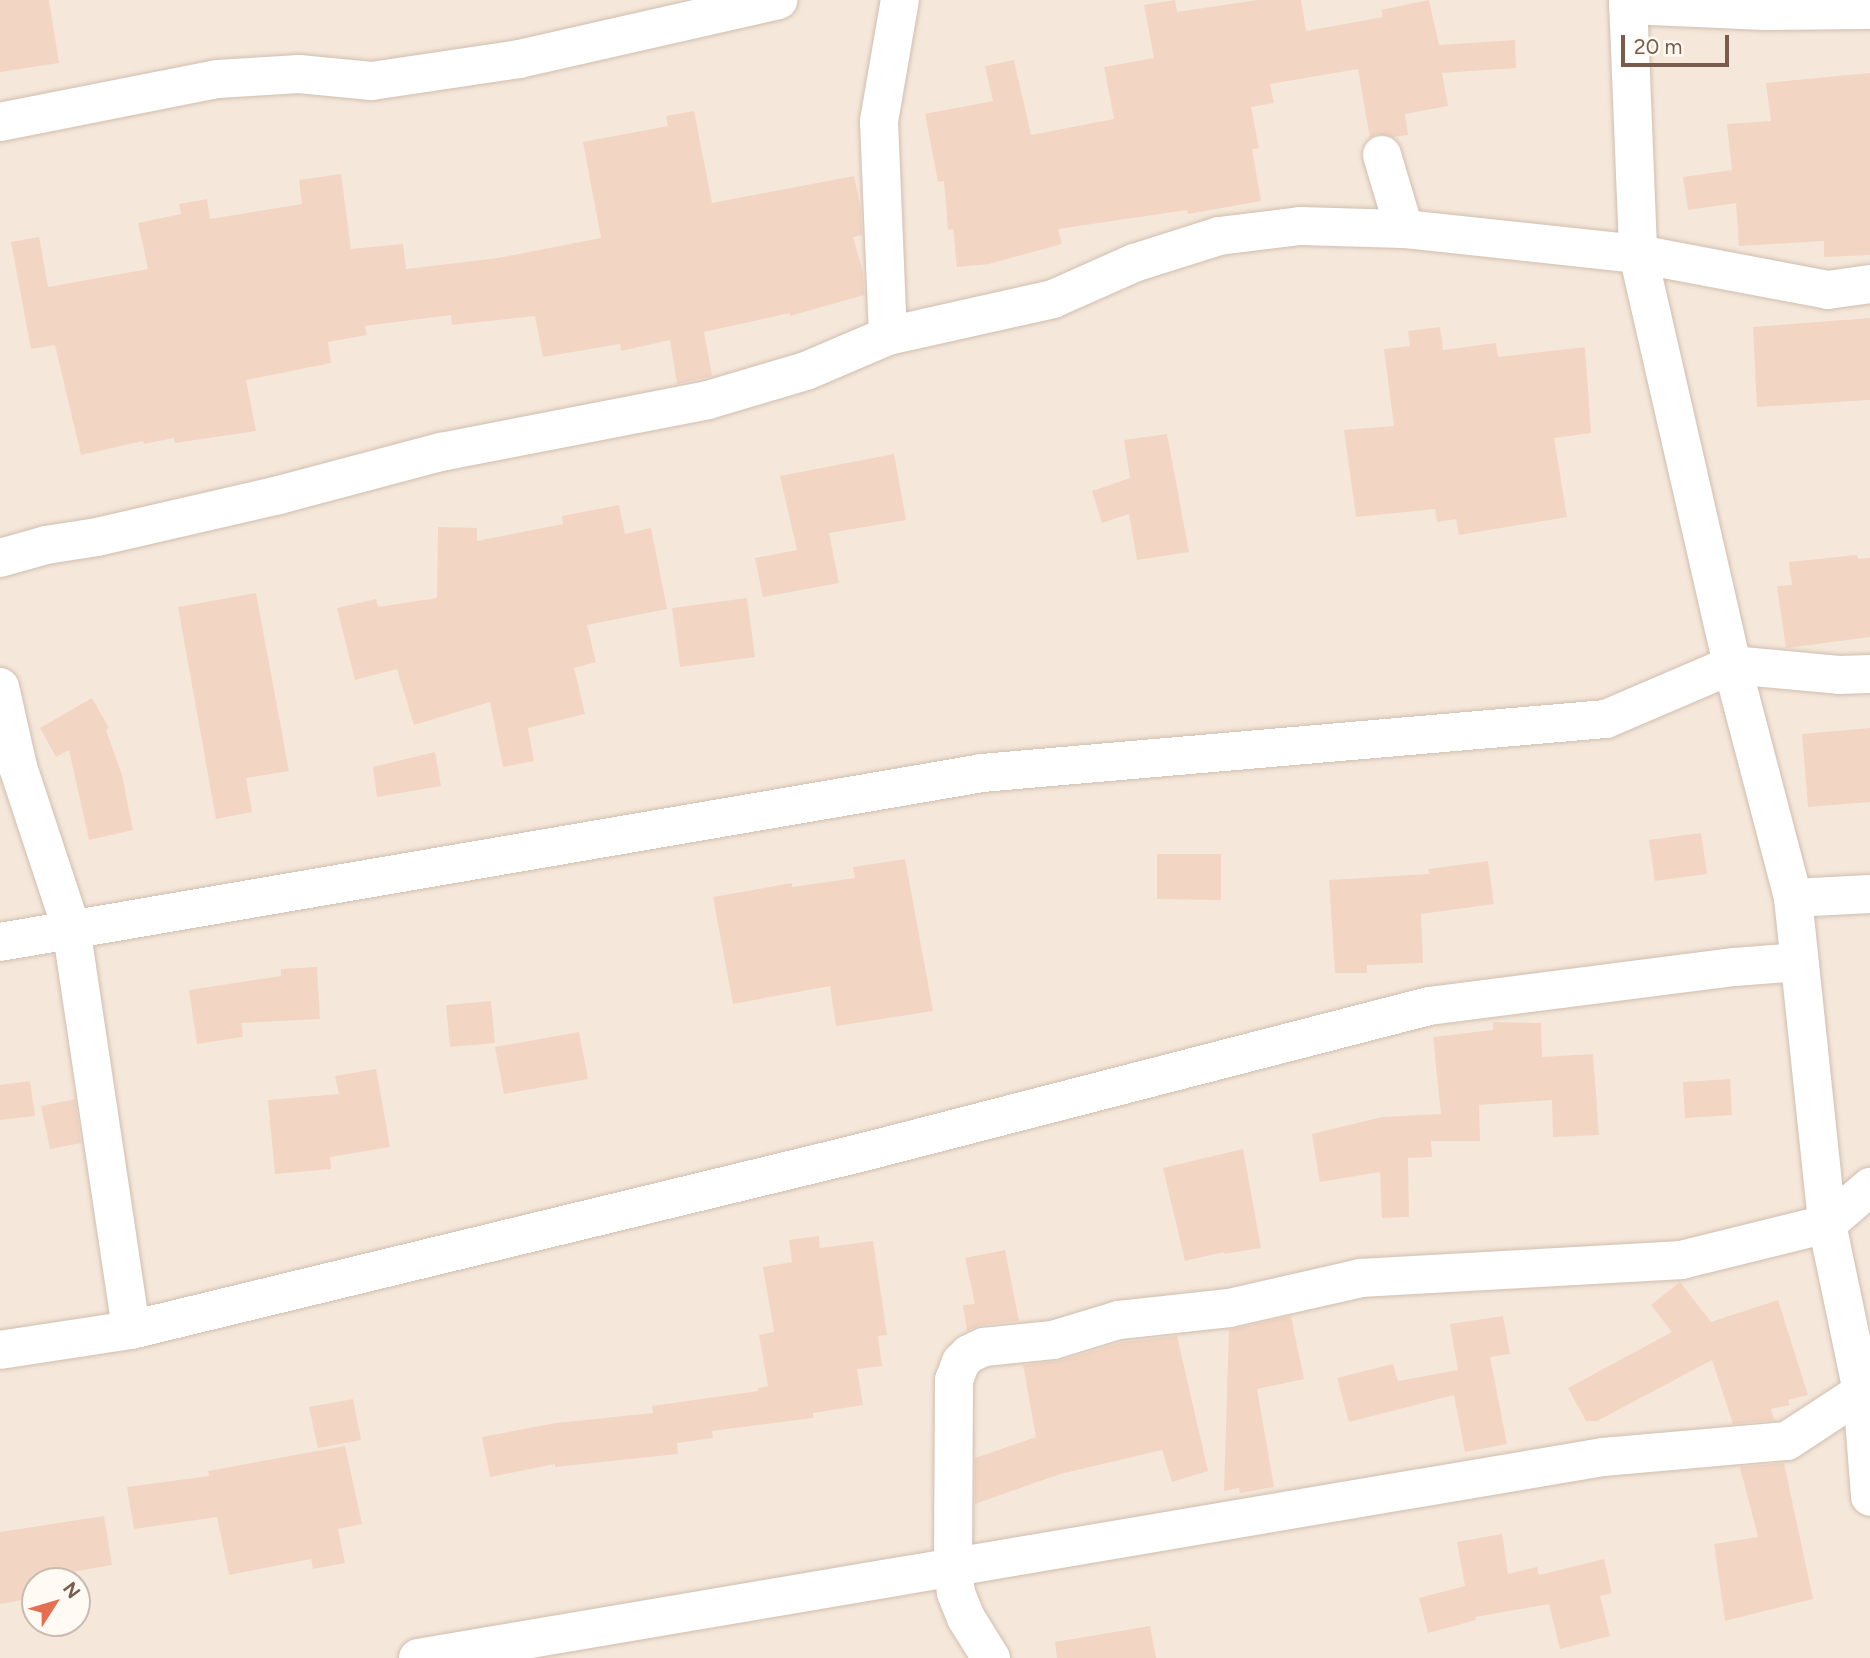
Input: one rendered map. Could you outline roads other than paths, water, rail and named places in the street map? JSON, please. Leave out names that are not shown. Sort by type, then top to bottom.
[{"type":"street","points":[[0,122],[218,79],[299,74],[372,81],[506,61],[778,0]]},
{"type":"street","points":[[888,336],[878,121],[901,0]]},
{"type":"street","points":[[1870,10],[1765,11],[1628,3],[1639,254],[1732,665],[1793,898],[1827,1224],[1866,1392],[1870,1497]]},
{"type":"street","points":[[1382,156],[1404,229]]},
{"type":"street","points":[[0,558],[46,545],[97,537],[279,495],[441,452],[708,400],[806,371],[888,336],[1053,299],[1134,263],[1219,236],[1300,226],[1404,229],[1639,254],[1828,290],[1870,284]]},
{"type":"street","points":[[0,942],[71,927],[982,773],[1606,719],[1732,665],[1839,675],[1870,674]]},
{"type":"street","points":[[0,687],[18,767],[71,927],[131,1330]]},
{"type":"street","points":[[1793,898],[1870,894]]},
{"type":"street","points":[[0,1350],[131,1330],[856,1154],[1429,1006],[1721,968],[1799,962]]},
{"type":"street","points":[[991,1658],[966,1618],[956,1593],[953,1568],[954,1380],[961,1362],[984,1347],[1053,1340],[1119,1320],[1229,1308],[1361,1278],[1681,1260],[1827,1224],[1870,1186]]},
{"type":"street","points":[[418,1658],[1603,1457],[1787,1441],[1866,1392]]}]
